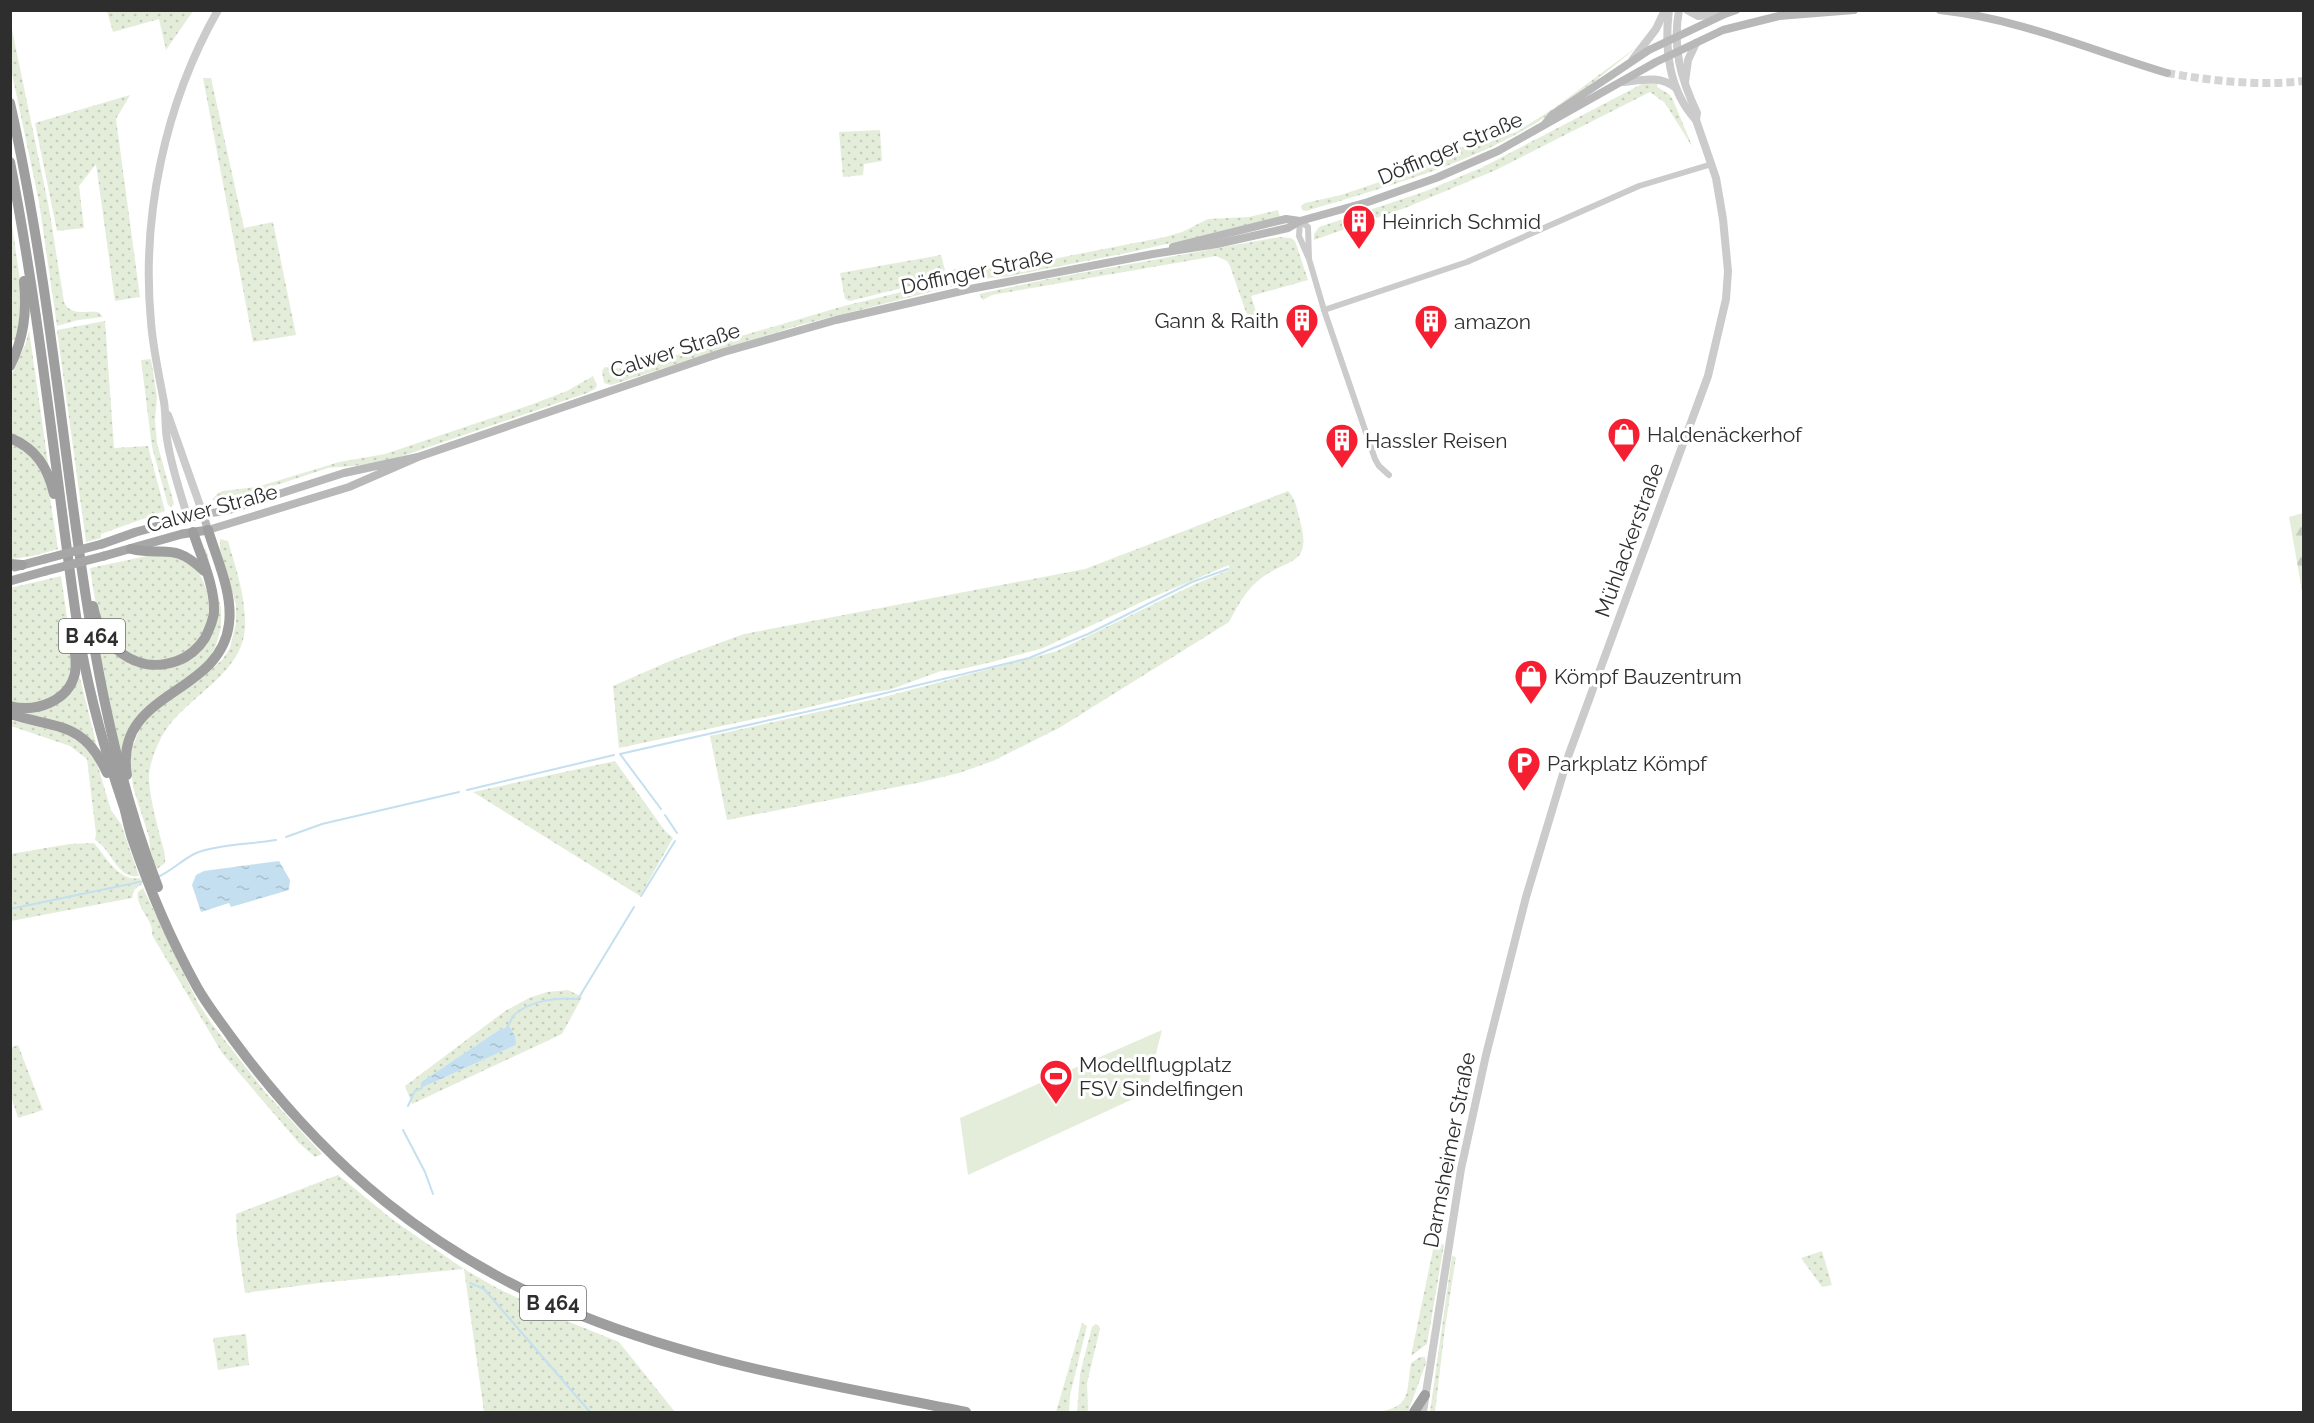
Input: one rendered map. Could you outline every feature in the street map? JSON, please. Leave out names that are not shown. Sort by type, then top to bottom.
[{"type":"highway","name":"B 464","points":[[10,103],[40,260],[92,637],[110,728],[145,863]]},
{"type":"highway","name":"B 464","points":[[10,162],[26,251],[75,610],[98,721],[128,827],[156,893],[229,1032],[253,1067],[288,1110],[352,1174],[424,1231],[509,1282],[582,1316],[685,1350],[804,1380],[966,1413]]},
{"type":"highway","points":[[10,366],[21,340],[26,314],[23,270],[26,251]]},
{"type":"highway","points":[[10,438],[27,447],[43,464],[63,517]]},
{"type":"highway","points":[[76,530],[83,539],[93,609],[99,626],[114,647],[133,661],[152,665],[163,665],[182,659],[198,647],[209,630],[214,611],[193,532]]},
{"type":"highway","points":[[130,801],[132,796],[126,758],[130,735],[136,724],[151,707],[197,676],[218,655],[225,642],[230,616],[229,602],[208,531]]},
{"type":"highway","points":[[130,549],[142,552],[165,550],[180,554],[206,574]]},
{"type":"highway","points":[[10,567],[22,565]]},
{"type":"highway","points":[[10,706],[25,709],[43,706],[57,700],[72,684],[76,660],[71,622],[75,610]]},
{"type":"highway","points":[[10,714],[64,728],[84,738],[102,762],[122,817],[128,827]]},
{"type":"highway","points":[[1414,1413],[1425,1395]]},
{"type":"main road","name":"Döffinger Straße","points":[[1544,127],[1552,115],[1629,63],[1667,41],[1736,10]]},
{"type":"main road","name":"Döffinger Straße","points":[[809,327],[970,289],[1184,250],[1288,228],[1300,221],[1368,202],[1436,178],[1498,150],[1544,127],[1672,54],[1723,30],[1779,16],[1854,10]]},
{"type":"main road","points":[[1940,10],[1984,16],[2029,27],[2167,73]]},
{"type":"main road","name":"Calwer Straße","points":[[10,581],[193,532],[208,531],[349,487],[418,457],[724,352],[809,327]]},
{"type":"main road","name":"Calwer Straße","points":[[22,565],[203,514],[237,508],[344,473],[418,457]]},
{"type":"main road","points":[[203,514],[208,531]]},
{"type":"main road","points":[[188,518],[193,532]]},
{"type":"street","points":[[188,518],[167,439],[164,405],[154,352],[149,242],[163,153],[182,88],[218,10]]},
{"type":"street","points":[[1667,10],[1667,41]]},
{"type":"street","points":[[1629,63],[1656,29],[1667,10]]},
{"type":"street","points":[[1677,37],[1679,10]]},
{"type":"street","points":[[1687,10],[1698,16],[1725,14]]},
{"type":"street","name":"Mühlackerstraße","points":[[1672,54],[1677,37]]},
{"type":"street","name":"Mühlackerstraße","points":[[1526,897],[1569,754],[1708,376],[1726,299],[1728,271],[1724,219],[1712,164],[1696,120],[1697,113],[1681,88],[1667,41]]},
{"type":"street","points":[[1623,82],[1656,79],[1667,81],[1681,88],[1688,60],[1696,42]]},
{"type":"street","points":[[1324,310],[1467,262],[1639,186],[1712,164]]},
{"type":"street","points":[[1300,221],[1299,236],[1309,259],[1375,459],[1378,466],[1389,475]]},
{"type":"street","points":[[164,405],[203,514]]},
{"type":"street","name":"Darmsheimer Straße","points":[[1423,1413],[1461,1169],[1486,1055],[1526,897]]},
{"type":"green space","points":[[107,11],[193,11],[166,50],[159,19],[113,32]]},
{"type":"green space","points":[[11,25],[49,208],[64,302],[74,311],[98,312],[103,317],[78,320],[57,326],[39,202],[11,69]]},
{"type":"green space","points":[[1642,43],[1563,105],[1536,123],[1481,152],[1394,184],[1306,211],[1302,210],[1301,206],[1305,203],[1341,195],[1403,174],[1425,163],[1444,148],[1478,146],[1516,132],[1553,109]]},
{"type":"green space","points":[[203,78],[211,78],[244,228],[273,222],[296,335],[253,342]]},
{"type":"green space","points":[[1658,82],[1657,87],[1669,94],[1673,100],[1693,148],[1665,103],[1650,92],[1496,170],[1405,208],[1314,240],[1314,234],[1319,227],[1426,191],[1483,167],[1642,84]]},
{"type":"green space","points":[[130,95],[116,119],[140,297],[115,301],[96,164],[79,186],[84,228],[57,231],[35,123]]},
{"type":"green space","points":[[880,130],[882,161],[864,164],[863,175],[843,177],[839,132]]},
{"type":"green space","points":[[10,210],[23,302],[18,338],[11,341]]},
{"type":"green space","points":[[1278,210],[1280,218],[1127,253],[1005,277],[972,279],[969,274],[972,266],[1002,269],[1165,237],[1182,232],[1208,219],[1249,217]]},
{"type":"green space","points":[[1279,237],[1291,238],[1295,241],[1308,280],[1251,296],[1262,330],[1256,330],[1250,324],[1230,266],[1227,261],[1216,256],[992,295],[983,300],[979,294],[1048,279]]},
{"type":"green space","points":[[941,255],[945,270],[922,283],[850,301],[845,299],[840,273]]},
{"type":"green space","points":[[955,269],[961,271],[963,277],[957,285],[800,325],[611,385],[604,383],[602,371],[605,367],[625,369],[635,367],[844,306],[922,287]]},
{"type":"green space","points":[[105,321],[114,448],[148,446],[165,511],[101,534],[101,538],[86,542],[57,330]]},
{"type":"green space","points":[[29,330],[48,463],[29,442],[11,433],[11,376],[26,343]]},
{"type":"green space","points":[[151,359],[157,397],[155,420],[157,443],[174,504],[171,507],[168,505],[152,447],[141,360]]},
{"type":"green space","points":[[593,376],[597,385],[595,389],[587,393],[391,460],[375,464],[328,468],[234,499],[212,500],[223,491],[257,487],[339,462],[385,454],[533,404],[567,391]]},
{"type":"green space","points":[[11,442],[31,454],[48,485],[58,549],[11,559]]},
{"type":"green space","points":[[1288,491],[1296,505],[1303,536],[1303,547],[1300,554],[1254,584],[1229,622],[1059,728],[993,761],[959,773],[922,782],[727,820],[710,736],[880,698],[1057,651],[1229,570],[1229,565],[1146,600],[1043,648],[957,670],[941,671],[889,690],[619,748],[613,686],[670,661],[744,634],[1085,569]]},
{"type":"green space","points":[[2304,513],[2303,596],[2289,517]]},
{"type":"green space","points":[[220,539],[228,541],[240,583],[245,616],[243,641],[230,665],[172,721],[154,754],[149,783],[165,859],[165,863],[157,869],[151,859],[149,837],[133,787],[130,753],[144,718],[198,681],[222,660],[230,648],[236,623],[236,605],[220,549]]},
{"type":"green space","points":[[206,549],[221,608],[221,628],[215,648],[208,661],[142,711],[136,718],[122,754],[117,740],[96,633],[123,660],[138,667],[160,670],[178,666],[214,632],[203,550]]},
{"type":"green space","points":[[172,554],[193,567],[202,579],[208,598],[208,618],[202,635],[191,648],[177,657],[161,660],[143,659],[126,651],[106,631],[96,605],[90,568],[147,556]]},
{"type":"green space","points":[[61,576],[73,659],[69,678],[61,692],[53,698],[28,704],[16,703],[11,701],[10,588]]},
{"type":"green space","points":[[79,678],[97,747],[18,711],[71,692]]},
{"type":"green space","points":[[10,720],[64,733],[83,744],[96,760],[111,810],[121,824],[139,876],[125,873],[95,840],[87,759],[70,746],[11,726]]},
{"type":"green space","points":[[615,761],[665,831],[673,838],[640,896],[473,792]]},
{"type":"green space","points":[[94,843],[119,872],[132,878],[140,878],[142,884],[134,890],[132,898],[11,921],[11,854],[69,844]]},
{"type":"green space","points":[[143,888],[198,1003],[212,1024],[266,1093],[322,1154],[315,1157],[299,1143],[222,1053],[152,935],[152,929],[138,898],[138,892]]},
{"type":"green space","points":[[568,990],[582,997],[562,1034],[412,1104],[405,1086],[505,1011],[529,998],[547,992]],"holes":[[[508,1026],[516,1045],[421,1088],[421,1082],[499,1030]]]},
{"type":"green space","name":"Modellflugplatz FSV Sindelfingen","points":[[1162,1030],[1146,1093],[968,1175],[960,1118]]},
{"type":"green space","points":[[18,1045],[43,1110],[18,1118],[11,1096],[10,1048]]},
{"type":"green space","points":[[338,1175],[393,1220],[464,1269],[319,1283],[245,1293],[237,1239],[236,1214]]},
{"type":"green space","points":[[1435,1240],[1444,1245],[1427,1344],[1411,1356]]},
{"type":"green space","points":[[1822,1251],[1832,1285],[1822,1287],[1801,1258]]},
{"type":"green space","points":[[1452,1256],[1456,1257],[1435,1412],[1430,1412]]},
{"type":"green space","points":[[464,1269],[497,1288],[567,1321],[619,1342],[675,1412],[484,1412]]},
{"type":"green space","points":[[1082,1323],[1087,1326],[1070,1395],[1069,1412],[1056,1412]]},
{"type":"green space","points":[[1096,1324],[1100,1329],[1087,1383],[1088,1412],[1077,1412],[1080,1374],[1092,1327]]},
{"type":"green space","points":[[246,1334],[249,1365],[218,1370],[213,1338]]},
{"type":"green space","points":[[1420,1357],[1425,1357],[1426,1363],[1408,1412],[1377,1412],[1388,1410],[1402,1402],[1407,1390],[1411,1363]]},
{"type":"water","points":[[279,861],[290,880],[289,890],[231,907],[229,903],[201,912],[192,885],[196,875],[204,871]]},
{"type":"water","points":[[509,1026],[515,1036],[516,1045],[421,1088],[421,1082],[499,1030]]},
{"type":"waterway","points":[[661,809],[620,754],[1029,658],[1088,634],[1192,582],[1228,569]]},
{"type":"waterway","points":[[467,790],[614,755]]},
{"type":"waterway","points":[[286,837],[322,824],[459,792]]},
{"type":"waterway","points":[[665,815],[677,833]]},
{"type":"waterway","points":[[158,877],[202,851],[276,840]]},
{"type":"waterway","points":[[641,896],[675,841]]},
{"type":"waterway","points":[[10,909],[144,881]]},
{"type":"waterway","points":[[507,1027],[514,1015],[528,1006],[553,999],[578,999],[634,907]]},
{"type":"waterway","points":[[408,1106],[415,1091],[422,1088]]},
{"type":"waterway","points":[[403,1130],[425,1172],[433,1194]]},
{"type":"waterway","points":[[470,1283],[484,1289],[590,1412]]},
{"type":"tunnel","points":[[2167,73],[2235,82],[2304,81]]},
{"type":"place","name":"Heinrich Schmid","points":[[1359,250]]},
{"type":"place","name":"Gann & Raith","points":[[1302,349]]},
{"type":"place","name":"amazon","points":[[1431,350]]},
{"type":"place","name":"Haldenäckerhof","points":[[1624,463]]},
{"type":"place","name":"Hassler Reisen","points":[[1342,469]]},
{"type":"place","name":"Kömpf Bauzentrum","points":[[1531,705]]},
{"type":"place","name":"Parkplatz Kömpf","points":[[1524,792]]},
{"type":"place","name":"Modellflugplatz FSV Sindelfingen","points":[[1056,1105]]}]
